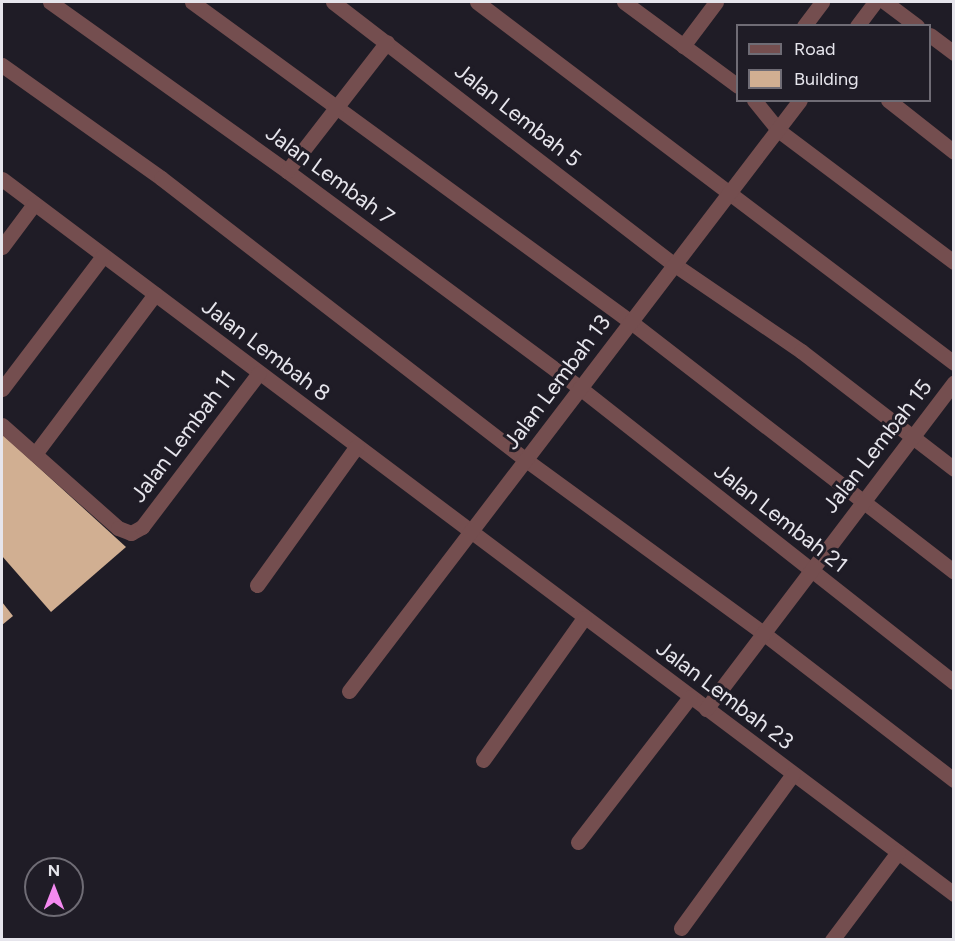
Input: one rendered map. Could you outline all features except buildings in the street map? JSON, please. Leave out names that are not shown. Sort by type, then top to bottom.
[{"type":"street","name":"Jalan Lembah 7","points":[[50,2],[287,171],[580,388]]},
{"type":"street","points":[[192,2],[339,105],[631,321],[954,572]]},
{"type":"street","name":"Jalan Lembah 5","points":[[333,2],[675,265]]},
{"type":"street","points":[[477,2],[954,363]]},
{"type":"street","points":[[624,2],[736,85]]},
{"type":"street","points":[[683,46],[717,2]]},
{"type":"street","points":[[806,24],[822,2]]},
{"type":"street","points":[[858,24],[875,2]]},
{"type":"street","points":[[885,2],[913,24]]},
{"type":"street","points":[[931,36],[954,53]]},
{"type":"street","points":[[287,171],[387,42]]},
{"type":"street","points":[[2,64],[161,178],[526,460],[763,633],[954,780]]},
{"type":"street","points":[[756,102],[778,130],[954,262]]},
{"type":"street","name":"Jalan Lembah 13","points":[[349,691],[799,102]]},
{"type":"street","points":[[891,102],[954,152]]},
{"type":"street","name":"Jalan Lembah 8","points":[[2,179],[471,532]]},
{"type":"street","points":[[2,247],[34,204]]},
{"type":"street","points":[[2,389],[104,256]]},
{"type":"street","points":[[675,265],[801,351],[954,469]]},
{"type":"street","points":[[2,425],[35,454],[155,294]]},
{"type":"street","name":"Jalan Lembah 11","points":[[35,454],[118,528],[131,533],[142,527],[259,373]]},
{"type":"street","name":"Jalan Lembah 15","points":[[706,709],[910,436],[954,382]]},
{"type":"street","name":"Jalan Lembah 21","points":[[580,388],[954,682]]},
{"type":"street","points":[[257,585],[357,446]]},
{"type":"street","name":"Jalan Lembah 23","points":[[471,532],[898,852],[951,887]]},
{"type":"street","points":[[483,760],[584,618]]},
{"type":"street","points":[[578,842],[690,697]]},
{"type":"street","points":[[681,927],[793,774]]},
{"type":"street","points":[[832,939],[898,852]]}]
